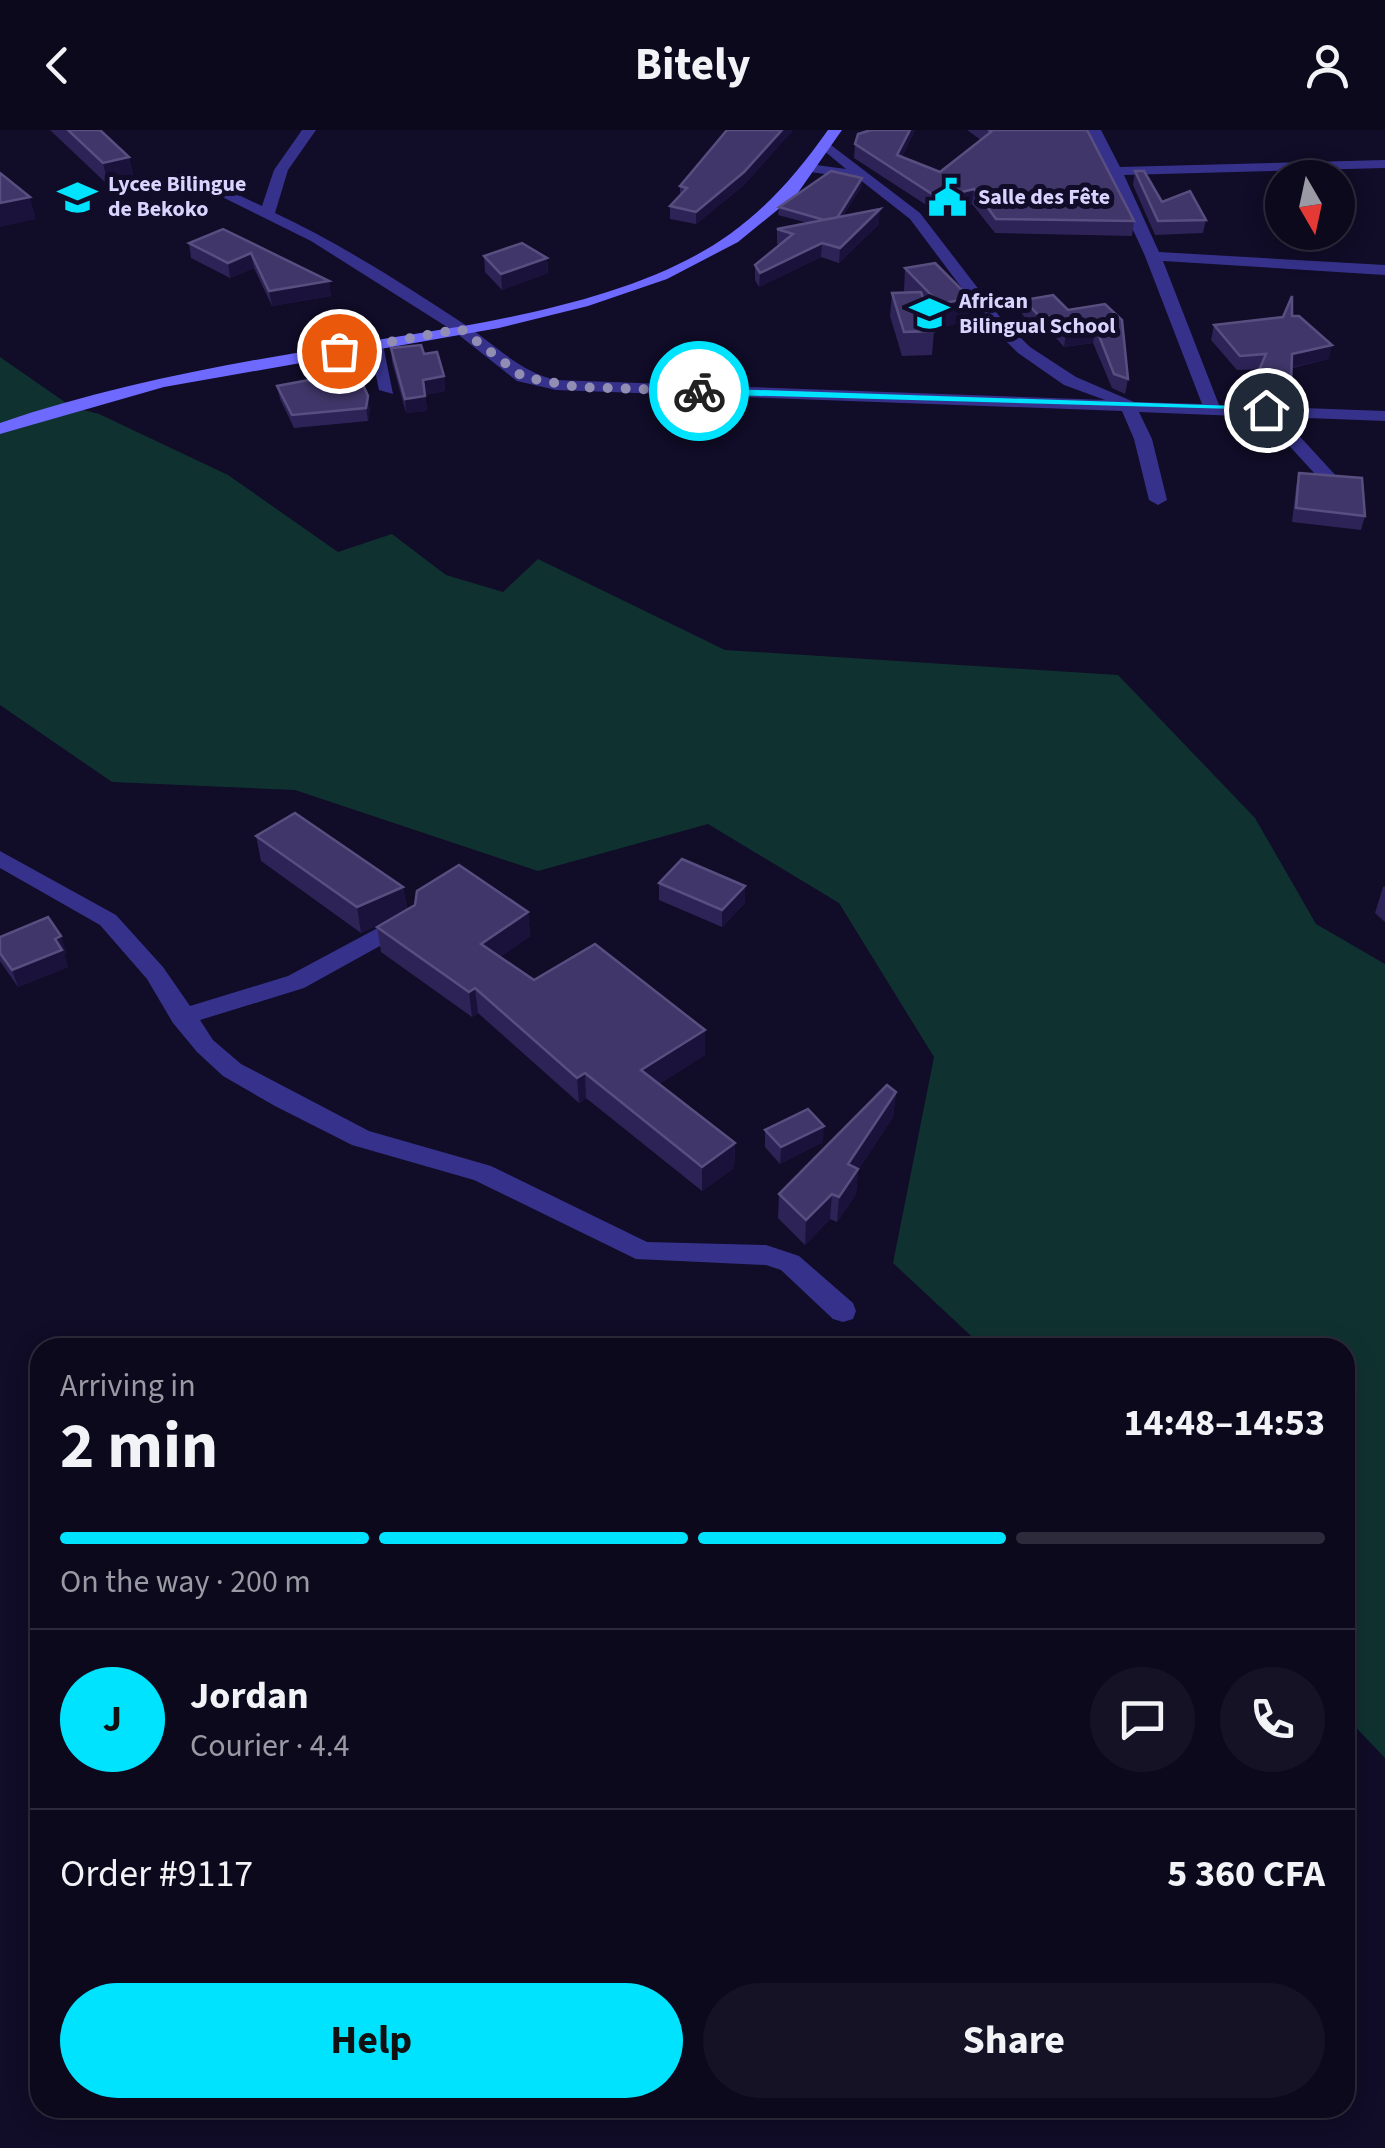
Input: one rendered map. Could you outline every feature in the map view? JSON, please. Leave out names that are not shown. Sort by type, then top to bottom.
[{"type":"main road","points":[[0,429],[130,388],[461,329],[650,280],[714,250],[758,221],[809,168],[836,130]]},
{"type":"street","points":[[268,212],[280,170],[309,130]]},
{"type":"street","points":[[1094,130],[1154,256],[1212,408]]},
{"type":"street","points":[[827,146],[872,178],[939,242],[980,302],[1024,350],[1070,381],[1127,403],[1143,439],[1158,500]]},
{"type":"street","points":[[1115,170],[1385,164]]},
{"type":"street","points":[[809,168],[872,178]]},
{"type":"street","points":[[183,174],[268,212],[366,267],[461,329],[523,377],[556,385],[1127,403],[1385,416]]},
{"type":"street","points":[[1154,256],[1385,270]]},
{"type":"street","points":[[375,345],[387,390]]},
{"type":"street","points":[[1266,410],[1332,482]]},
{"type":"street","points":[[0,858],[108,920],[154,973],[205,1046],[232,1070],[361,1138],[482,1173],[573,1221],[646,1252],[766,1255],[790,1263],[842,1310]]},
{"type":"street","points":[[182,1017],[296,982],[408,921]]},
{"type":"green space","points":[[0,357],[72,407],[99,414],[228,475],[338,552],[392,534],[446,575],[503,592],[538,559],[725,650],[1118,675],[1255,818],[1316,924],[1385,964],[1385,1758],[1355,1726],[1355,1338],[973,1338],[893,1263],[934,1057],[839,903],[708,824],[538,871],[295,790],[112,782],[0,705]]},
{"type":"building","points":[[68,130],[100,130],[129,157],[103,163]]},
{"type":"building","points":[[727,130],[782,130],[744,172],[696,212],[670,206],[687,188],[680,186]]},
{"type":"building","points":[[910,130],[897,155],[940,172],[989,130],[1087,130],[1134,221],[996,219],[974,189],[938,198],[855,144],[858,134]]},
{"type":"building","points":[[831,171],[862,178],[837,218],[824,220],[779,207]]},
{"type":"building","points":[[1135,171],[1144,171],[1162,202],[1190,191],[1206,220],[1158,221]]},
{"type":"building","points":[[0,173],[30,197],[0,203]]},
{"type":"building","points":[[880,209],[840,248],[822,243],[760,273],[755,265],[793,234],[777,229]]},
{"type":"building","points":[[223,229],[329,281],[269,291],[251,253],[228,263],[189,243]]},
{"type":"building","points":[[522,243],[547,258],[501,274],[484,256]]},
{"type":"building","points":[[935,263],[970,298],[940,304],[905,268]]},
{"type":"building","points":[[921,292],[934,331],[904,332],[892,293]]},
{"type":"building","points":[[1053,295],[1068,310],[1105,304],[1122,320],[1128,379],[1114,374],[1096,328],[1066,333],[1052,316],[1041,318],[1024,300]]},
{"type":"building","points":[[1292,296],[1292,316],[1299,316],[1332,345],[1292,354],[1291,384],[1256,377],[1266,354],[1240,356],[1214,325],[1283,317]]},
{"type":"building","points":[[421,345],[424,354],[437,352],[444,376],[423,380],[425,396],[405,399],[391,348]]},
{"type":"building","points":[[349,353],[368,396],[366,408],[292,415],[277,386],[330,376],[322,357]]},
{"type":"building","points":[[1299,473],[1362,478],[1365,516],[1296,508]]},
{"type":"building","points":[[295,813],[403,887],[357,907],[256,836]]},
{"type":"building","points":[[682,859],[745,886],[722,910],[659,883]]},
{"type":"building","points":[[459,865],[528,912],[481,944],[534,980],[595,944],[705,1030],[641,1070],[735,1143],[702,1167],[585,1073],[577,1078],[475,988],[469,992],[377,927],[415,905],[417,891]]},
{"type":"building","points":[[48,917],[61,936],[55,939],[62,950],[12,970],[0,953],[0,937]]},
{"type":"building","points":[[887,1085],[896,1092],[848,1164],[858,1169],[839,1197],[832,1194],[806,1220],[779,1194]]},
{"type":"building","points":[[808,1109],[824,1126],[781,1147],[765,1130]]},
{"type":"way so far","points":[[339,351],[461,329],[523,377],[577,387],[699,391]]},
{"type":"place","name":"Lycee Bilingue de Bekoko","points":[[78,197]]},
{"type":"place","name":"Salle des Fête","points":[[948,197]]},
{"type":"place","name":"African Bilingual School","points":[[929,314]]},
{"type":"route","points":[[699,391],[1266,410]]}]
